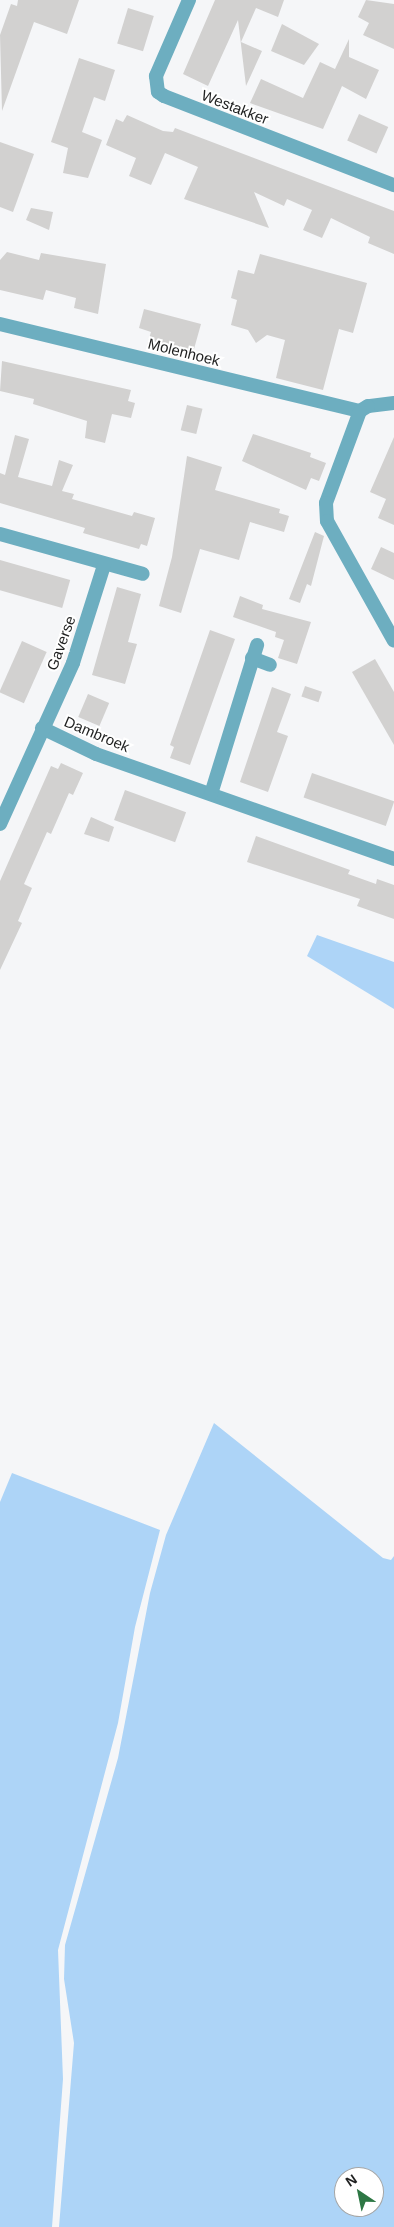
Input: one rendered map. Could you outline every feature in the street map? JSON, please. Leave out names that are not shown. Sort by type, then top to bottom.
[{"type":"street","name":"Westakker","points":[[189,0],[156,76],[158,92],[164,96],[394,185]]},
{"type":"street","name":"Molenhoek","points":[[0,324],[360,411],[368,406],[394,403]]},
{"type":"street","points":[[360,411],[326,503],[327,521],[394,641]]},
{"type":"street","points":[[0,534],[104,565],[143,574]]},
{"type":"street","name":"Gaverse","points":[[42,728],[74,663],[104,565]]},
{"type":"street","points":[[210,794],[254,651],[270,665]]},
{"type":"street","name":"Dambroek","points":[[0,824],[42,728],[96,754],[394,859]]},
{"type":"shaded area","points":[[317,935],[394,962],[394,1009],[307,956]]},
{"type":"shaded area","points":[[214,1423],[383,1558],[391,1560],[394,1556],[394,2227],[59,2227],[74,2043],[64,1979],[65,1945],[118,1758],[150,1593],[166,1535]]},
{"type":"shaded area","points":[[12,1473],[160,1530],[135,1627],[118,1723],[58,1950],[63,2079],[52,2227],[0,2227],[0,1502]]},
{"type":"building","points":[[18,0],[79,0],[67,34],[34,22],[2,111],[0,35],[11,4],[17,6]]},
{"type":"building","points":[[215,0],[284,0],[278,17],[256,8],[241,42],[262,51],[246,86],[238,20],[208,86],[183,74]]},
{"type":"building","points":[[366,0],[394,4],[394,49],[363,35],[369,23],[358,17]]},
{"type":"building","points":[[128,8],[154,16],[143,51],[117,43]]},
{"type":"building","points":[[282,24],[319,44],[304,65],[271,51]]},
{"type":"building","points":[[349,39],[349,57],[379,70],[366,99],[342,86],[323,129],[250,103],[261,79],[303,98],[320,62],[335,69]]},
{"type":"building","points":[[79,58],[115,70],[105,101],[94,97],[82,132],[102,140],[88,178],[63,173],[68,148],[51,142]]},
{"type":"building","points":[[359,114],[388,127],[376,154],[347,140]]},
{"type":"building","points":[[127,115],[163,131],[173,132],[175,128],[394,211],[394,254],[368,243],[370,237],[331,218],[322,238],[303,230],[312,210],[287,199],[284,206],[254,192],[269,228],[184,199],[198,167],[165,153],[151,185],[129,176],[136,158],[106,145],[116,119],[123,122]]},
{"type":"building","points":[[0,142],[34,154],[13,212],[0,207]]},
{"type":"building","points":[[31,208],[53,212],[49,230],[26,220]]},
{"type":"building","points":[[7,252],[39,260],[41,253],[106,264],[98,314],[74,308],[76,298],[46,290],[43,300],[0,290],[0,260]]},
{"type":"building","points":[[260,254],[367,283],[353,333],[339,329],[323,390],[276,378],[285,340],[267,335],[256,343],[248,330],[231,325],[237,300],[231,298],[238,270],[254,274]]},
{"type":"building","points":[[144,309],[201,324],[194,349],[169,351],[147,345],[151,332],[139,328]]},
{"type":"building","points":[[2,361],[131,390],[128,401],[135,403],[131,418],[112,414],[105,443],[85,438],[87,421],[33,404],[34,399],[0,391]]},
{"type":"building","points":[[187,405],[203,409],[196,434],[181,430]]},
{"type":"building","points":[[253,434],[311,453],[310,457],[326,463],[319,481],[311,478],[306,490],[242,461]]},
{"type":"building","points":[[15,435],[29,439],[18,477],[52,486],[59,460],[73,465],[62,491],[74,494],[72,499],[132,516],[134,512],[155,518],[147,546],[141,544],[139,549],[83,533],[85,528],[0,503],[0,473],[5,475]]},
{"type":"building","points":[[394,437],[394,525],[378,518],[386,499],[370,492]]},
{"type":"building","points":[[187,456],[222,467],[215,490],[280,509],[279,513],[289,516],[284,532],[250,522],[239,560],[200,549],[181,613],[159,606],[172,557]]},
{"type":"building","points":[[315,532],[324,536],[311,586],[307,584],[300,603],[289,599]]},
{"type":"building","points":[[381,547],[394,553],[394,580],[371,569]]},
{"type":"building","points":[[0,560],[70,580],[62,608],[0,590]]},
{"type":"building","points":[[117,587],[141,594],[128,642],[137,644],[125,684],[92,675]]},
{"type":"building","points":[[240,596],[263,605],[262,609],[311,622],[297,664],[278,658],[284,640],[275,637],[276,632],[233,617]]},
{"type":"building","points":[[210,630],[235,639],[190,765],[170,758],[174,747],[170,745]]},
{"type":"building","points":[[22,641],[47,652],[24,703],[0,693]]},
{"type":"building","points":[[375,659],[394,692],[394,745],[352,672]]},
{"type":"building","points":[[305,686],[322,692],[318,702],[301,696]]},
{"type":"building","points":[[272,687],[291,694],[277,732],[288,736],[268,792],[240,782]]},
{"type":"building","points":[[88,694],[109,703],[99,726],[78,717]]},
{"type":"building","points":[[61,763],[83,773],[73,795],[69,793],[51,834],[47,832],[24,884],[32,888],[18,921],[22,923],[0,970],[0,881],[51,766],[58,769]]},
{"type":"building","points":[[312,773],[394,801],[386,826],[304,798]]},
{"type":"building","points":[[125,790],[186,812],[175,842],[114,820]]},
{"type":"building","points":[[91,817],[114,827],[109,842],[84,834]]},
{"type":"building","points":[[256,836],[350,870],[348,874],[376,884],[377,879],[394,885],[394,919],[357,906],[360,899],[247,862]]}]
